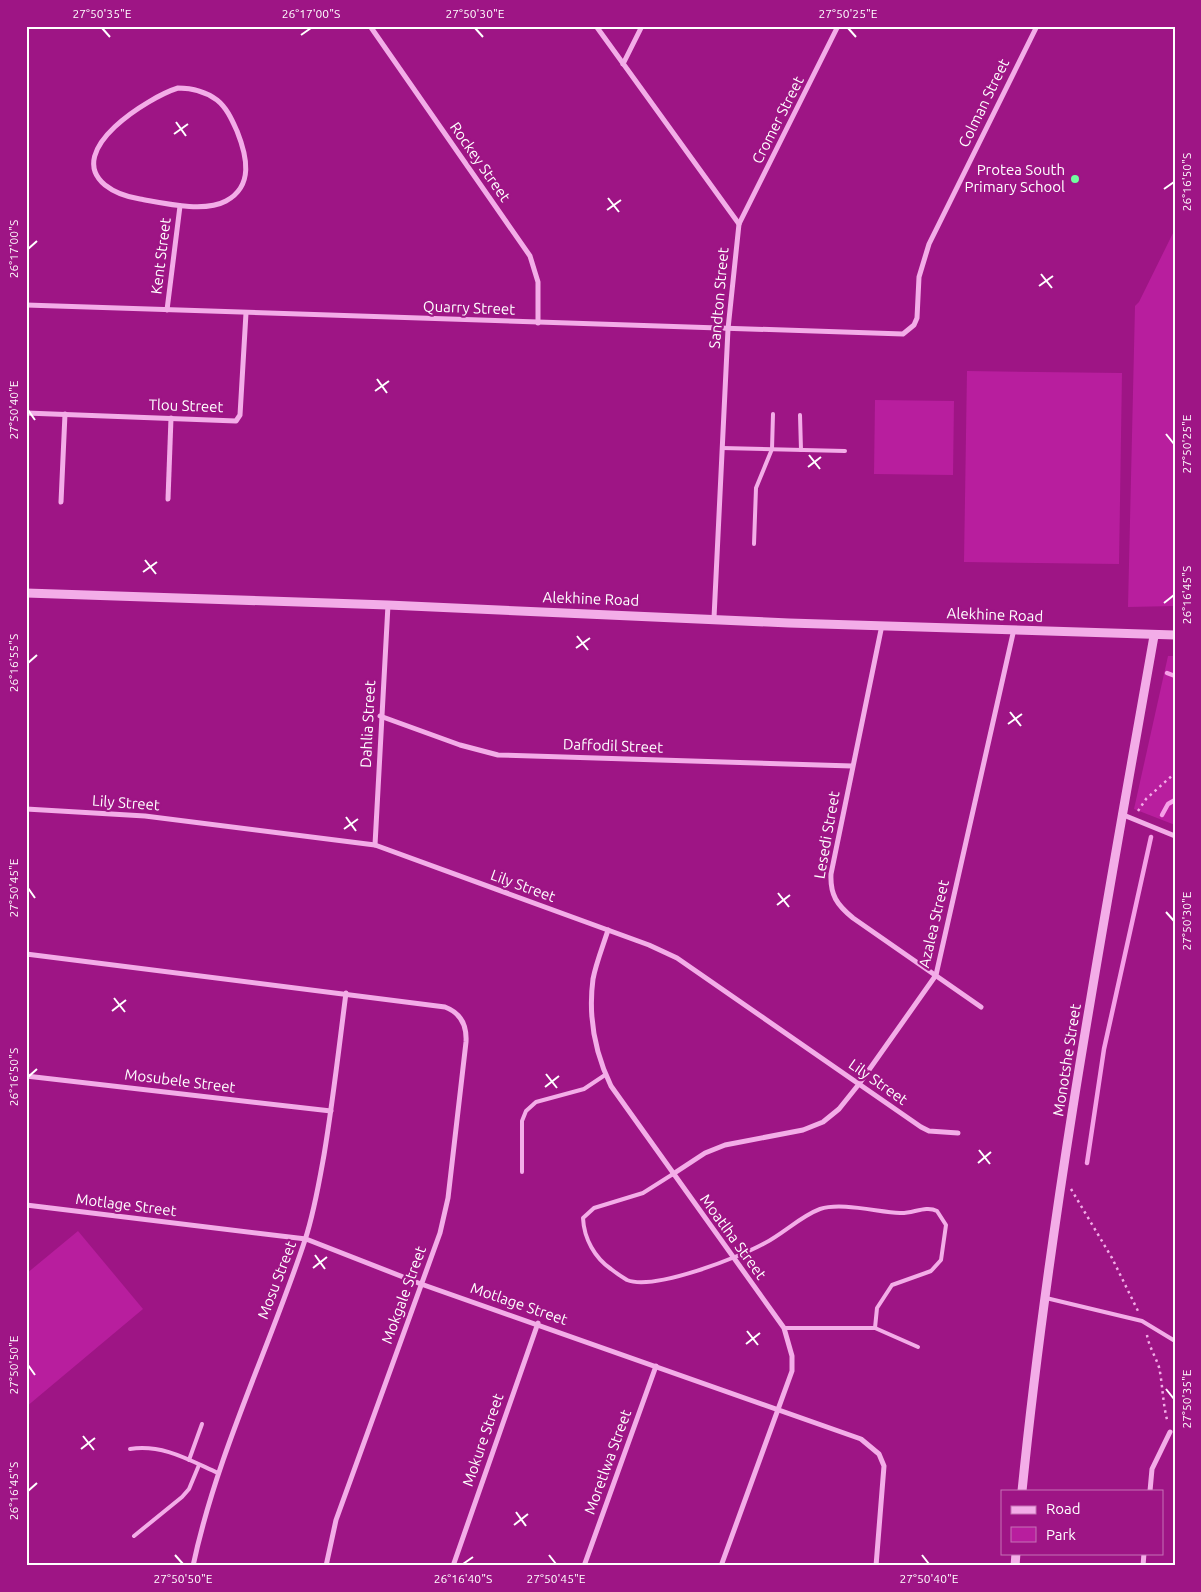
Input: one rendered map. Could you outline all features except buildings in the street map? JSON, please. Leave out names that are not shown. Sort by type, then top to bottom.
[{"type":"street","name":"Rockey Street","points":[[370,26],[530,256],[538,282],[538,323]]},
{"type":"street","points":[[596,26],[739,224]]},
{"type":"street","points":[[623,64],[642,26]]},
{"type":"street","name":"Cromer Street","points":[[739,224],[838,26]]},
{"type":"street","name":"Colman Street","points":[[909,330],[917,318],[919,277],[929,244],[1037,26]]},
{"type":"street","name":"Kent Street","points":[[178,88],[191,88],[205,92],[224,108],[244,148],[247,162],[245,178],[237,193],[225,202],[213,205],[180,206],[132,198],[110,189],[100,181],[94,171],[94,161],[97,148],[113,128],[155,97],[178,88]]},
{"type":"street","name":"Kent Street","points":[[167,310],[180,206]]},
{"type":"street","name":"Sandton Street","points":[[714,618],[728,330],[739,224]]},
{"type":"street","name":"Quarry Street","points":[[26,305],[894,335],[909,330]]},
{"type":"street","name":"Tlou Street","points":[[26,413],[236,421],[239,418],[246,312]]},
{"type":"street","points":[[61,502],[65,414]]},
{"type":"street","points":[[168,499],[171,418]]},
{"type":"street","name":"Alekhine Road","points":[[26,593],[388,605],[714,618],[789,623],[1014,629],[1154,636],[1175,635]]},
{"type":"street","name":"Dahlia Street","points":[[375,845],[380,716],[388,605]]},
{"type":"street","name":"Lesedi Street","points":[[882,625],[831,874],[832,895],[841,908],[853,918],[981,1007]]},
{"type":"street","name":"Azalea Street","points":[[673,1174],[705,1153],[725,1145],[803,1130],[823,1122],[839,1109],[859,1084],[936,975],[1014,629]]},
{"type":"street","name":"Monotshe Street","points":[[1022,1490],[1037,1350],[1046,1298],[1061,1182],[1121,814],[1154,636]]},
{"type":"street","name":"Daffodil Street","points":[[380,716],[460,745],[498,755],[852,766]]},
{"type":"street","name":"Lily Street","points":[[26,809],[163,818],[375,845],[608,930],[677,958],[921,1128],[929,1131],[958,1133]]},
{"type":"street","points":[[1121,814],[1175,836]]},
{"type":"street","name":"Moatlha Street","points":[[608,930],[594,979],[592,1010],[594,1040],[600,1064],[611,1086],[784,1328],[792,1356],[792,1371],[721,1566]]},
{"type":"street","points":[[26,954],[346,993]]},
{"type":"street","name":"Mokgale Street","points":[[326,1566],[336,1520],[440,1234],[448,1198],[466,1042],[464,1023],[457,1013],[445,1007],[346,993]]},
{"type":"street","name":"Mosu Street","points":[[193,1566],[203,1520],[218,1474],[306,1239],[317,1192],[331,1111],[346,993]]},
{"type":"street","name":"Mosubele Street","points":[[26,1076],[331,1111]]},
{"type":"street","name":"Motlage Street","points":[[26,1205],[306,1239],[421,1284],[538,1323],[861,1439],[878,1454],[884,1466],[876,1566]]},
{"type":"street","name":"Mokure Street","points":[[453,1566],[538,1323]]},
{"type":"street","name":"Moretlwa Street","points":[[584,1566],[656,1366]]},
{"type":"street","points":[[1150,1490],[1152,1469],[1170,1432]]},
{"type":"lane","points":[[754,544],[756,488],[772,449],[773,414]]},
{"type":"lane","points":[[800,415],[801,450]]},
{"type":"lane","points":[[722,448],[845,451]]},
{"type":"lane","points":[[522,1172],[522,1121],[526,1111],[536,1102],[584,1089],[605,1075]]},
{"type":"lane","points":[[673,1174],[643,1193],[594,1208],[583,1218],[583,1228],[594,1254],[604,1264],[628,1280],[642,1282],[686,1274],[766,1243],[820,1209],[834,1206],[908,1213],[933,1209],[941,1215],[946,1226],[941,1260],[931,1271],[892,1285],[877,1308],[875,1328]]},
{"type":"lane","points":[[1046,1298],[1113,1312],[1142,1321],[1175,1341]]},
{"type":"lane","points":[[784,1328],[875,1328],[918,1347]]},
{"type":"lane","points":[[189,1460],[202,1424]]},
{"type":"lane","points":[[130,1449],[159,1449],[189,1460],[218,1474]]},
{"type":"lane","points":[[134,1536],[182,1497],[189,1489],[199,1465]]},
{"type":"path","points":[[1133,819],[1146,799],[1175,773]]},
{"type":"path","points":[[1069,1187],[1076,1193],[1129,1289],[1142,1321],[1150,1350],[1160,1370],[1160,1390],[1170,1432]]},
{"type":"green space","points":[[1175,229],[1175,606],[1128,607],[1135,306],[1139,302]]},
{"type":"green space","points":[[967,371],[1122,373],[1119,564],[964,562]]},
{"type":"green space","points":[[875,400],[954,401],[953,475],[874,474]]},
{"type":"green space","points":[[1168,656],[1175,656],[1175,825],[1134,809]]},
{"type":"green space","points":[[78,1231],[143,1309],[26,1407],[26,1274]]},
{"type":"waterway","points":[[1167,673],[1175,676]]},
{"type":"waterway","points":[[1162,815],[1168,804],[1175,800]]},
{"type":"waterway","points":[[1087,1163],[1104,1049],[1151,837]]},
{"type":"place","name":"Protea South Primary School","points":[[1075,179]]}]
